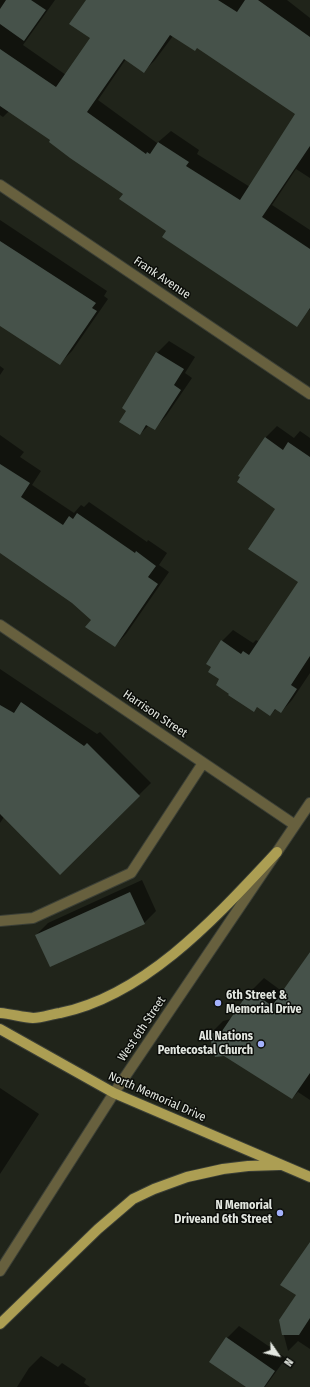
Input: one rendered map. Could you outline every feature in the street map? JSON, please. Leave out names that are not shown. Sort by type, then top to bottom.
[{"type":"main road","points":[[0,1013],[34,1018],[81,1008],[116,992],[157,967],[210,923],[277,852]]},
{"type":"main road","name":"North Memorial Drive","points":[[0,1029],[114,1093],[310,1177]]},
{"type":"main road","points":[[0,1324],[98,1229],[133,1199],[154,1189],[187,1177],[223,1169],[248,1166],[283,1165]]},
{"type":"street","name":"Frank Avenue","points":[[0,185],[310,394]]},
{"type":"street","name":"Harrison Street","points":[[0,625],[295,825]]},
{"type":"street","points":[[0,921],[33,918],[131,873],[204,763]]},
{"type":"street","name":"West 6th Street","points":[[0,1271],[114,1093],[310,803]]},
{"type":"building","points":[[6,0],[31,0],[46,10],[24,41],[0,24],[0,9]]},
{"type":"building","points":[[86,0],[218,0],[237,12],[245,0],[258,0],[310,37],[310,146],[262,217],[310,249],[310,308],[297,327],[162,237],[166,231],[119,199],[123,194],[70,158],[49,142],[50,140],[0,106],[0,49],[56,87],[90,38],[69,24]],"holes":[[[170,35],[195,51],[197,48],[295,114],[240,200],[186,166],[189,162],[158,142],[150,154],[147,152],[146,154],[87,112],[124,59],[144,73]]]},
{"type":"building","points":[[0,241],[96,303],[92,308],[97,311],[60,365],[0,326]]},
{"type":"building","points":[[156,352],[184,369],[174,385],[181,390],[155,430],[146,425],[140,435],[119,422],[126,411],[122,408]]},
{"type":"building","points":[[265,437],[283,450],[288,442],[310,457],[310,656],[291,685],[297,689],[281,713],[275,709],[270,716],[257,707],[254,712],[228,695],[229,694],[216,685],[219,679],[208,672],[211,667],[206,664],[221,640],[241,654],[243,651],[249,655],[298,582],[248,549],[275,509],[237,482],[240,477],[238,476]]},
{"type":"building","points":[[0,464],[30,483],[21,497],[63,525],[69,516],[73,519],[77,513],[135,553],[136,551],[156,566],[148,577],[158,584],[115,647],[85,627],[91,620],[72,603],[0,553]]},
{"type":"building","points":[[21,702],[84,746],[87,743],[140,796],[60,875],[0,814],[0,705],[14,713]]},
{"type":"building","points":[[130,892],[145,924],[50,967],[35,935]]},
{"type":"building","name":"All Nations Pentecostal Church","points":[[310,952],[310,1073],[292,1099],[224,1056],[215,1057],[209,1034],[222,1031],[250,990],[272,1006]]},
{"type":"building","points":[[310,1242],[310,1318],[299,1335],[282,1335],[279,1320],[296,1295],[280,1285]]},
{"type":"building","points":[[226,1337],[275,1371],[264,1387],[246,1387],[209,1362]]},
{"type":"place","name":"6th Street & Memorial Drive","points":[[218,1003]]},
{"type":"place","name":"All Nations Pentecostal Church","points":[[261,1044]]},
{"type":"place","name":"N Memorial Driveand 6th Street","points":[[280,1213]]}]
